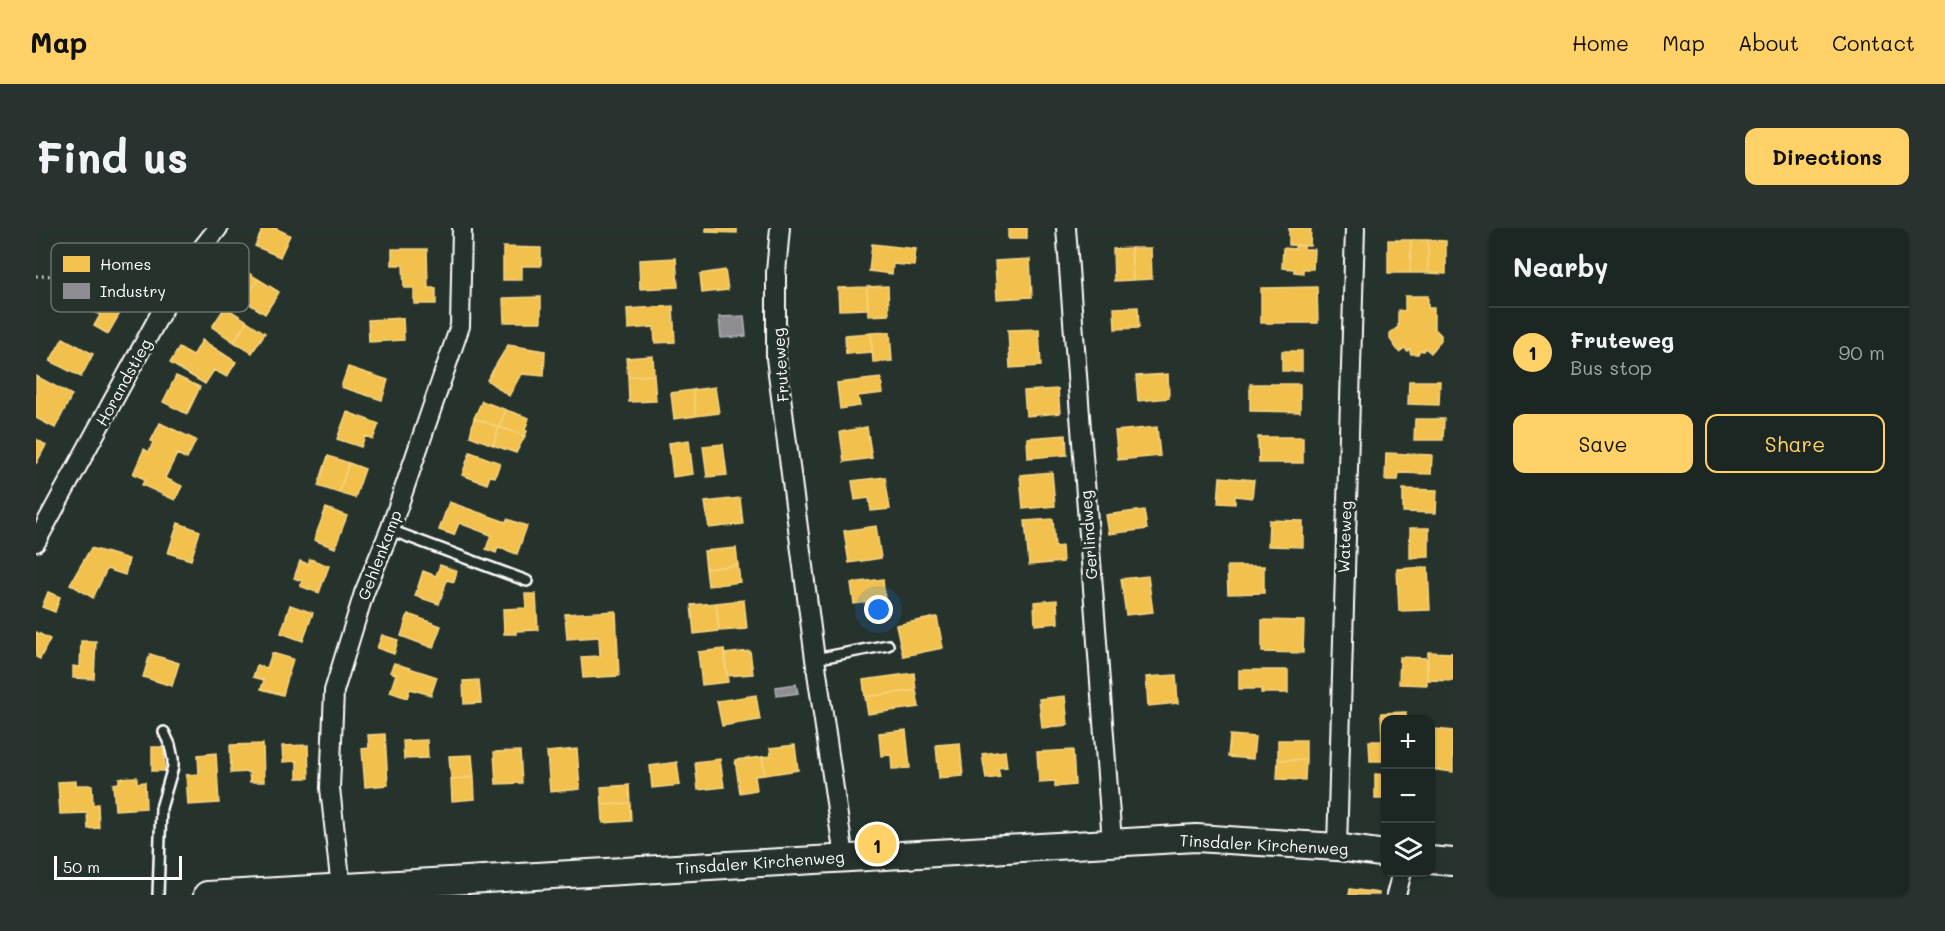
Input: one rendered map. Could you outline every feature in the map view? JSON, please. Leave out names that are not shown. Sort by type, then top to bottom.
[{"type":"street","name":"Horandstieg","points":[[206,243],[218,228]]},
{"type":"street","name":"Gehlenkamp","points":[[341,888],[330,788],[334,691],[364,593],[390,530],[459,326],[462,228]]},
{"type":"street","name":"Fruteweg","points":[[780,228],[776,272],[776,358],[815,659],[844,857]]},
{"type":"street","name":"Gerlindweg","points":[[1066,228],[1112,842]]},
{"type":"street","name":"Wateweg","points":[[1337,847],[1355,228]]},
{"type":"street","name":"Horandstieg","points":[[36,542],[161,312]]},
{"type":"street","name":"Tinsdaler Kirchenweg","points":[[207,895],[1196,838],[1337,847],[1381,853]]},
{"type":"street","points":[[1435,860],[1453,862]]},
{"type":"street","points":[[1396,895],[1401,877]]},
{"type":"lane","points":[[390,530],[527,581]]},
{"type":"lane","points":[[815,659],[888,645]]},
{"type":"lane","points":[[158,895],[161,808],[173,767],[170,745],[164,732]]},
{"type":"path","points":[[36,276],[51,276]]},
{"type":"building: Homes","points":[[263,228],[275,228],[290,235],[280,257],[255,246]]},
{"type":"building: Homes","points":[[706,228],[737,228],[737,233],[706,232]]},
{"type":"building: Homes","points":[[1008,228],[1027,228],[1027,239],[1008,239]]},
{"type":"building: Homes","points":[[1289,228],[1311,228],[1310,246],[1289,245]]},
{"type":"building: Homes","points":[[1388,240],[1411,240],[1410,273],[1388,273]]},
{"type":"building: Homes","points":[[1411,240],[1428,240],[1428,273],[1410,273]]},
{"type":"building: Homes","points":[[1428,240],[1446,241],[1446,274],[1428,273]]},
{"type":"building: Homes","points":[[872,244],[916,249],[914,266],[893,264],[892,274],[869,271]]},
{"type":"building: Homes","points":[[1295,245],[1304,246],[1304,249],[1314,249],[1313,269],[1303,269],[1303,273],[1294,272],[1294,269],[1282,268],[1283,248],[1295,249]]},
{"type":"building: Homes","points":[[503,247],[541,248],[541,266],[522,266],[522,280],[503,280]]},
{"type":"building: Homes","points":[[1131,248],[1133,280],[1114,281],[1113,249]]},
{"type":"building: Homes","points":[[1131,248],[1151,248],[1152,279],[1133,280]]},
{"type":"building: Homes","points":[[392,249],[427,249],[428,288],[436,288],[436,304],[414,304],[414,288],[404,288],[403,265],[392,265]]},
{"type":"building: Homes","points":[[676,258],[678,287],[640,289],[639,260]]},
{"type":"building: Homes","points":[[1030,259],[1032,297],[997,299],[995,261]]},
{"type":"building: Homes","points":[[725,270],[728,290],[702,293],[700,274]]},
{"type":"building: Homes","points":[[249,274],[258,279],[249,294]]},
{"type":"building: Homes","points":[[258,279],[279,292],[265,314],[249,304],[249,294]]},
{"type":"building: Homes","points":[[888,286],[889,315],[868,316],[867,287]]},
{"type":"building: Homes","points":[[867,287],[868,309],[839,310],[838,288]]},
{"type":"building: Homes","points":[[1317,287],[1318,323],[1261,323],[1261,288]]},
{"type":"building: Homes","points":[[1405,296],[1428,296],[1428,308],[1434,308],[1434,328],[1441,335],[1441,340],[1431,353],[1425,348],[1418,354],[1411,354],[1409,349],[1407,351],[1405,348],[1399,352],[1390,339],[1390,333],[1398,327],[1398,310],[1405,311]]},
{"type":"building: Homes","points":[[541,297],[541,322],[504,322],[503,298]]},
{"type":"building: Homes","points":[[673,306],[675,342],[655,343],[654,327],[628,329],[627,309]]},
{"type":"building: Homes","points":[[1138,307],[1139,328],[1115,329],[1114,308]]},
{"type":"building: Homes","points":[[95,312],[121,312],[108,334],[94,326],[100,315]]},
{"type":"building: Homes","points":[[222,312],[233,312],[247,321],[234,342],[212,327]]},
{"type":"building: Homes","points":[[403,318],[404,340],[369,342],[368,320]]},
{"type":"building: Homes","points":[[247,321],[265,333],[252,353],[234,342]]},
{"type":"building: Homes","points":[[1039,329],[1041,366],[1010,368],[1008,330]]},
{"type":"building: Homes","points":[[890,332],[892,361],[873,362],[871,333]]},
{"type":"building: Homes","points":[[871,333],[872,352],[846,354],[845,335]]},
{"type":"building: Homes","points":[[63,338],[93,354],[81,377],[50,361]]},
{"type":"building: Homes","points":[[202,340],[236,362],[227,377],[214,370],[205,384],[170,363],[179,348],[193,356]]},
{"type":"building: Homes","points":[[508,345],[545,351],[544,376],[521,374],[509,396],[487,380]]},
{"type":"building: Homes","points":[[1282,351],[1302,351],[1302,371],[1282,371]]},
{"type":"building: Homes","points":[[653,356],[654,375],[628,377],[626,358]]},
{"type":"building: Homes","points":[[348,367],[388,380],[382,400],[341,387]]},
{"type":"building: Homes","points":[[1168,374],[1169,398],[1138,401],[1136,376]]},
{"type":"building: Homes","points":[[654,375],[656,401],[629,402],[628,377]]},
{"type":"building: Homes","points":[[36,376],[72,395],[55,428],[36,418]]},
{"type":"building: Homes","points":[[176,376],[200,387],[187,414],[163,402]]},
{"type":"building: Homes","points":[[881,378],[883,393],[858,396],[860,406],[840,409],[837,383]]},
{"type":"building: Homes","points":[[1409,381],[1440,381],[1439,405],[1408,404]]},
{"type":"building: Homes","points":[[1250,384],[1300,384],[1300,412],[1250,411]]},
{"type":"building: Homes","points":[[715,387],[719,413],[696,416],[693,390]]},
{"type":"building: Homes","points":[[1058,389],[1060,413],[1026,416],[1024,391]]},
{"type":"building: Homes","points":[[693,390],[696,416],[674,419],[671,393]]},
{"type":"building: Homes","points":[[482,401],[506,410],[499,427],[474,418]]},
{"type":"building: Homes","points":[[506,410],[529,418],[525,436],[499,427]]},
{"type":"building: Homes","points":[[347,412],[379,424],[373,439],[365,436],[361,447],[337,439]]},
{"type":"building: Homes","points":[[474,418],[499,427],[493,445],[470,436]]},
{"type":"building: Homes","points":[[1415,419],[1444,419],[1443,440],[1414,440]]},
{"type":"building: Homes","points":[[160,423],[196,440],[187,459],[177,454],[165,478],[182,486],[175,500],[142,485],[145,479],[133,474],[144,449],[149,452],[153,442],[151,441]]},
{"type":"building: Homes","points":[[499,427],[525,436],[516,453],[493,445]]},
{"type":"building: Homes","points":[[867,427],[872,458],[844,462],[840,432]]},
{"type":"building: Homes","points":[[1157,427],[1160,456],[1118,460],[1115,431]]},
{"type":"building: Homes","points":[[1066,435],[1067,455],[1028,458],[1027,438]]},
{"type":"building: Homes","points":[[1258,437],[1303,437],[1303,463],[1259,463]]},
{"type":"building: Homes","points":[[36,439],[46,445],[36,464]]},
{"type":"building: Homes","points":[[689,440],[693,474],[673,477],[669,443]]},
{"type":"building: Homes","points":[[723,444],[727,475],[707,477],[703,446]]},
{"type":"building: Homes","points":[[470,452],[500,463],[495,477],[490,476],[487,484],[462,475]]},
{"type":"building: Homes","points":[[1386,453],[1432,455],[1431,474],[1399,473],[1398,480],[1385,480]]},
{"type":"building: Homes","points":[[328,456],[349,463],[339,493],[318,486]]},
{"type":"building: Homes","points":[[349,463],[365,469],[355,498],[339,493]]},
{"type":"building: Homes","points":[[1052,472],[1055,506],[1023,509],[1020,475]]},
{"type":"building: Homes","points":[[885,477],[890,509],[871,511],[869,498],[855,500],[852,481]]},
{"type":"building: Homes","points":[[1220,477],[1254,480],[1252,498],[1235,496],[1235,504],[1218,503]]},
{"type":"building: Homes","points":[[1403,489],[1437,490],[1436,513],[1403,512]]},
{"type":"building: Homes","points":[[740,498],[743,524],[709,528],[705,502]]},
{"type":"building: Homes","points":[[449,502],[506,522],[507,519],[527,526],[517,554],[498,547],[496,553],[486,549],[491,535],[459,523],[454,535],[439,530]]},
{"type":"building: Homes","points":[[326,508],[347,516],[335,548],[314,540]]},
{"type":"building: Homes","points":[[1144,510],[1147,529],[1109,534],[1106,515]]},
{"type":"building: Homes","points":[[1053,519],[1055,547],[1062,546],[1063,562],[1029,565],[1025,521]]},
{"type":"building: Homes","points":[[1269,520],[1303,521],[1303,547],[1268,546]]},
{"type":"building: Homes","points":[[178,523],[200,531],[191,560],[168,553]]},
{"type":"building: Homes","points":[[876,526],[881,558],[849,563],[844,531]]},
{"type":"building: Homes","points":[[1410,528],[1429,528],[1429,557],[1410,558]]},
{"type":"building: Homes","points":[[91,548],[129,559],[125,575],[107,569],[93,598],[70,584]]},
{"type":"building: Homes","points":[[736,548],[738,565],[706,569],[704,551]]},
{"type":"building: Homes","points":[[310,559],[329,566],[319,593],[300,586],[302,581],[294,578],[300,561],[308,564]]},
{"type":"building: Homes","points":[[440,565],[457,571],[454,582],[447,580],[439,604],[415,596],[423,571],[436,576]]},
{"type":"building: Homes","points":[[738,565],[740,582],[708,586],[706,569]]},
{"type":"building: Homes","points":[[1227,566],[1264,566],[1264,593],[1228,594]]},
{"type":"building: Homes","points":[[1428,567],[1430,610],[1399,611],[1397,569]]},
{"type":"building: Homes","points":[[1148,576],[1153,612],[1126,615],[1121,579]]},
{"type":"building: Homes","points":[[883,579],[885,600],[854,604],[851,583]]},
{"type":"building: Homes","points":[[48,592],[60,597],[55,612],[42,607]]},
{"type":"building: Homes","points":[[525,594],[536,594],[538,630],[504,634],[503,609],[526,608]]},
{"type":"building: Homes","points":[[744,600],[747,629],[719,631],[716,603]]},
{"type":"building: Homes","points":[[1057,600],[1058,623],[1035,625],[1034,602]]},
{"type":"building: Homes","points":[[716,603],[719,631],[694,634],[691,605]]},
{"type":"building: Homes","points":[[290,605],[313,613],[303,641],[281,633]]},
{"type":"building: Homes","points":[[616,611],[619,676],[583,678],[581,657],[600,656],[599,637],[567,639],[565,614]]},
{"type":"building: Homes","points":[[408,614],[441,626],[433,648],[401,636]]},
{"type":"building: Homes","points":[[937,617],[943,648],[903,656],[896,625]]},
{"type":"building: Homes","points":[[1262,620],[1304,621],[1303,653],[1262,652]]},
{"type":"building: Homes","points":[[36,632],[50,639],[40,659],[36,657]]},
{"type":"building: Homes","points":[[382,635],[398,640],[394,654],[377,648]]},
{"type":"building: Homes","points":[[81,641],[96,641],[94,679],[73,678],[73,666],[80,667]]},
{"type":"building: Homes","points":[[724,649],[728,682],[702,685],[698,652]]},
{"type":"building: Homes","points":[[750,651],[753,674],[727,676],[724,654]]},
{"type":"building: Homes","points":[[1428,652],[1453,653],[1453,681],[1427,680]]},
{"type":"building: Homes","points":[[272,653],[293,659],[283,695],[261,689],[264,680],[253,677],[257,665],[267,668]]},
{"type":"building: Homes","points":[[150,654],[179,663],[172,686],[143,677]]},
{"type":"building: Homes","points":[[1400,657],[1427,658],[1427,685],[1399,684]]},
{"type":"building: Homes","points":[[394,663],[437,677],[431,695],[410,689],[407,698],[390,692],[396,674],[390,672]]},
{"type":"building: Homes","points":[[1239,670],[1288,670],[1288,693],[1261,693],[1261,689],[1239,689]]},
{"type":"building: Homes","points":[[914,673],[916,690],[865,697],[863,680]]},
{"type":"building: Homes","points":[[1176,675],[1178,703],[1148,706],[1146,677]]},
{"type":"building: Homes","points":[[479,680],[481,703],[464,704],[463,681]]},
{"type":"building: Homes","points":[[916,690],[919,707],[868,714],[865,697]]},
{"type":"building: Homes","points":[[756,695],[760,720],[722,726],[717,701]]},
{"type":"building: Homes","points":[[1065,696],[1068,725],[1042,728],[1039,699]]},
{"type":"building: Homes","points":[[1406,712],[1406,715],[1381,715],[1381,713]]},
{"type":"building: Homes","points":[[1435,729],[1453,731],[1453,772],[1435,770]]},
{"type":"building: Homes","points":[[906,730],[910,768],[892,769],[891,755],[881,756],[879,733]]},
{"type":"building: Homes","points":[[385,734],[388,785],[365,787],[362,749],[369,748],[368,735]]},
{"type":"building: Homes","points":[[1230,735],[1255,737],[1253,759],[1228,757]]},
{"type":"building: Homes","points":[[427,740],[428,758],[404,759],[403,741]]},
{"type":"building: Homes","points":[[1278,740],[1306,740],[1306,760],[1278,760]]},
{"type":"building: Homes","points":[[1369,741],[1381,741],[1381,761],[1370,761]]},
{"type":"building: Homes","points":[[960,743],[963,776],[939,778],[936,745]]},
{"type":"building: Homes","points":[[263,744],[264,782],[250,782],[249,772],[231,773],[230,745]]},
{"type":"building: Homes","points":[[308,745],[309,778],[297,778],[297,761],[283,762],[282,746]]},
{"type":"building: Homes","points":[[795,745],[798,770],[765,775],[762,757],[771,756],[770,748]]},
{"type":"building: Homes","points":[[152,747],[164,747],[165,771],[152,771]]},
{"type":"building: Homes","points":[[577,749],[580,789],[550,792],[547,752]]},
{"type":"building: Homes","points":[[1073,750],[1075,785],[1055,787],[1055,781],[1039,782],[1037,752]]},
{"type":"building: Homes","points":[[520,751],[522,783],[496,784],[494,752]]},
{"type":"building: Homes","points":[[1005,751],[1007,767],[998,768],[1000,777],[986,779],[982,754]]},
{"type":"building: Homes","points":[[216,753],[219,803],[188,805],[186,775],[199,774],[198,755]]},
{"type":"building: Homes","points":[[472,755],[474,777],[451,779],[449,756]]},
{"type":"building: Homes","points":[[762,757],[765,775],[755,776],[757,790],[740,793],[735,760]]},
{"type":"building: Homes","points":[[720,759],[724,787],[698,790],[695,762]]},
{"type":"building: Homes","points":[[1278,760],[1306,760],[1305,780],[1277,779]]},
{"type":"building: Homes","points":[[677,762],[680,785],[652,788],[650,766]]},
{"type":"building: Homes","points":[[1375,774],[1381,775],[1381,799],[1375,799]]},
{"type":"building: Homes","points":[[137,777],[137,783],[145,782],[146,808],[115,810],[113,784],[119,783],[119,778]]},
{"type":"building: Homes","points":[[474,777],[475,799],[452,801],[451,779]]},
{"type":"building: Homes","points":[[76,781],[76,785],[92,785],[93,805],[98,804],[99,828],[88,829],[87,813],[60,814],[58,782]]},
{"type":"building: Homes","points":[[629,785],[630,803],[602,805],[601,787]]},
{"type":"building: Homes","points":[[630,803],[631,821],[603,823],[602,805]]},
{"type":"building: Homes","points":[[1350,889],[1379,893],[1379,895],[1349,895]]},
{"type":"building: Industry","points":[[744,316],[746,336],[721,338],[719,317]]},
{"type":"building: Industry","points":[[796,684],[798,693],[777,696],[776,687]]},
{"type":"place","name":"Fruteweg","points":[[877,844]]}]
